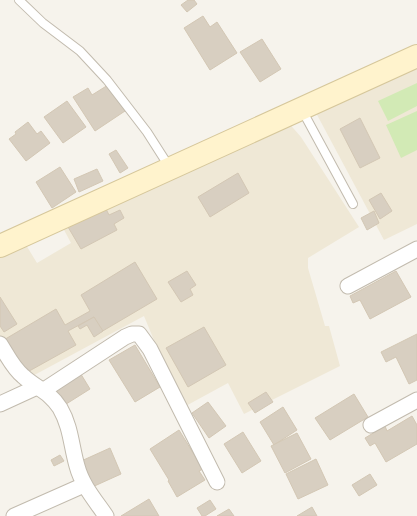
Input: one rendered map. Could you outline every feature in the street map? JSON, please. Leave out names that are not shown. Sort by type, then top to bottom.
[{"type":"main road","points":[[0,246],[417,56]]},
{"type":"street","points":[[348,286],[417,249]]},
{"type":"street","points":[[0,404],[41,389],[125,337],[132,334],[139,334],[150,349],[217,482]]},
{"type":"street","points":[[0,344],[18,372],[52,397],[64,415],[72,438],[76,465],[84,485],[106,516]]},
{"type":"street","points":[[371,425],[417,400]]},
{"type":"street","points":[[14,516],[84,485]]},
{"type":"lane","points":[[19,0],[43,23],[80,51],[107,80],[147,132],[171,169]]},
{"type":"lane","points":[[302,109],[353,204]]},
{"type":"shaded area","points":[[417,62],[417,224],[384,240],[315,111]]},
{"type":"shaded area","points":[[287,121],[301,137],[359,227],[308,258],[308,268],[325,326],[329,326],[340,366],[244,414],[228,383],[182,408],[144,316],[27,379],[0,347],[0,252],[26,245],[37,263],[71,243],[63,228]]},
{"type":"green space","points":[[417,83],[417,106],[388,121],[378,101]]},
{"type":"green space","points":[[417,111],[417,150],[401,158],[386,125]]},
{"type":"building","points":[[188,0],[194,0],[197,4],[187,12],[181,5]]},
{"type":"building","points":[[203,16],[210,27],[217,22],[237,53],[210,70],[184,28]]},
{"type":"building","points":[[262,39],[281,69],[260,82],[240,52]]},
{"type":"building","points":[[108,85],[125,111],[95,131],[73,97],[88,88],[92,95]]},
{"type":"building","points":[[67,101],[86,127],[63,143],[44,117]]},
{"type":"building","points":[[360,118],[380,158],[360,168],[340,129]]},
{"type":"building","points":[[28,122],[37,134],[41,131],[50,143],[26,161],[9,139],[16,134],[15,132]]},
{"type":"building","points":[[116,150],[128,168],[120,173],[109,154]]},
{"type":"building","points":[[60,167],[76,192],[52,208],[36,182]]},
{"type":"building","points":[[97,169],[103,181],[79,192],[74,179]]},
{"type":"building","points":[[238,173],[249,193],[210,217],[198,197]]},
{"type":"building","points":[[381,193],[392,211],[380,219],[369,200]]},
{"type":"building","points":[[105,207],[109,215],[120,210],[124,218],[114,224],[117,230],[81,249],[68,227]]},
{"type":"building","points":[[374,211],[379,223],[367,230],[361,218]]},
{"type":"building","points":[[135,262],[157,299],[101,332],[94,317],[68,331],[76,345],[22,375],[2,341],[56,309],[65,325],[90,311],[81,295]]},
{"type":"building","points":[[187,271],[196,285],[190,289],[193,295],[181,302],[168,282]]},
{"type":"building","points":[[396,271],[411,297],[370,319],[360,300],[353,303],[350,296]]},
{"type":"building","points":[[0,297],[17,324],[4,332],[0,326]]},
{"type":"building","points":[[94,317],[103,331],[94,337],[87,325],[80,329],[78,326]]},
{"type":"building","points":[[204,327],[226,365],[188,387],[166,348]]},
{"type":"building","points":[[417,334],[417,380],[409,384],[396,357],[386,362],[381,352]]},
{"type":"building","points":[[135,345],[160,387],[135,402],[109,360]]},
{"type":"building","points":[[79,371],[90,389],[63,406],[52,388]]},
{"type":"building","points":[[266,392],[273,402],[255,413],[248,403]]},
{"type":"building","points":[[354,394],[368,417],[330,440],[315,418]]},
{"type":"building","points":[[208,402],[226,426],[209,438],[192,413]]},
{"type":"building","points":[[283,407],[297,430],[274,445],[260,422]]},
{"type":"building","points":[[412,416],[417,425],[417,444],[386,462],[375,443],[370,446],[365,438],[385,426],[387,431]]},
{"type":"building","points":[[179,430],[203,469],[199,471],[205,480],[177,497],[168,481],[169,480],[150,449]]},
{"type":"building","points":[[243,432],[261,461],[242,473],[224,444]]},
{"type":"building","points":[[297,433],[311,459],[285,473],[271,446]]},
{"type":"building","points":[[110,448],[121,474],[90,488],[79,462]]},
{"type":"building","points":[[60,455],[64,461],[54,466],[51,460]]},
{"type":"building","points":[[316,459],[328,485],[298,499],[286,474]]},
{"type":"building","points":[[370,474],[377,485],[359,496],[352,485]]},
{"type":"building","points":[[149,499],[159,516],[121,516]]},
{"type":"building","points":[[210,500],[216,509],[205,516],[202,516],[197,508]]},
{"type":"building","points":[[312,507],[317,516],[297,516]]},
{"type":"building","points":[[229,509],[234,516],[217,516]]}]
